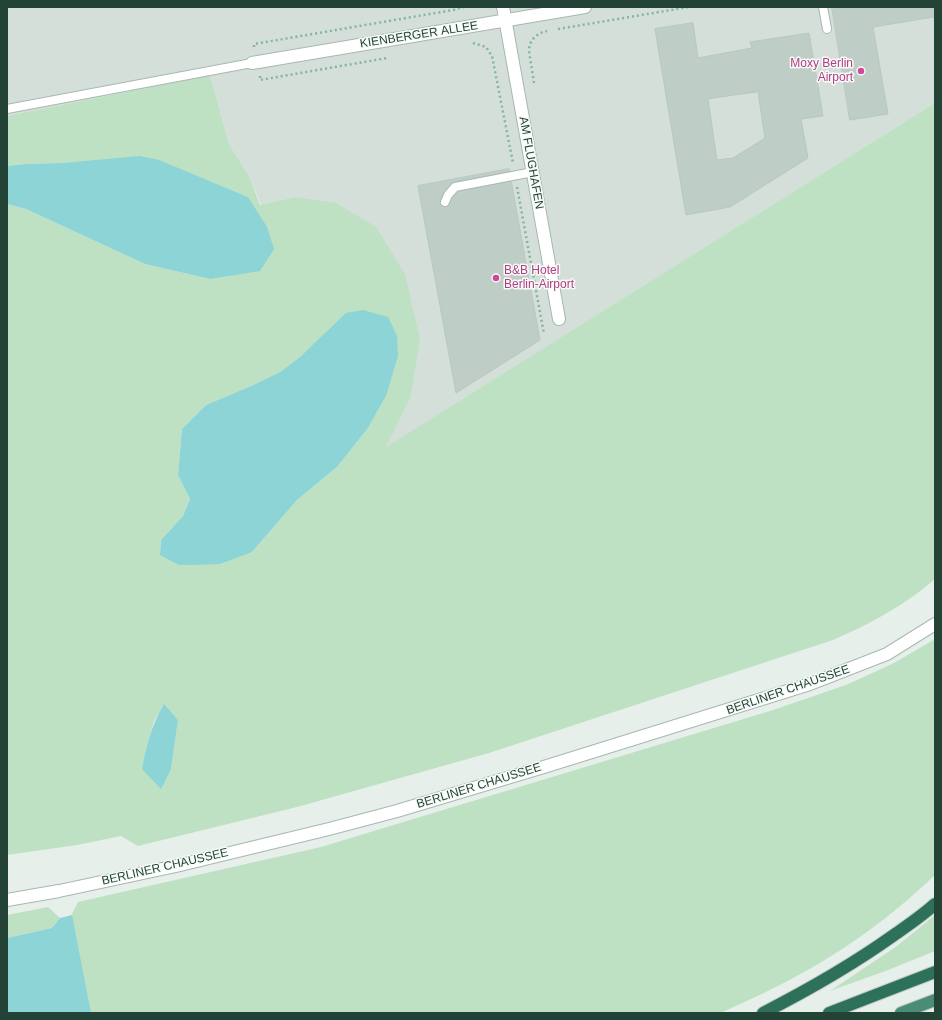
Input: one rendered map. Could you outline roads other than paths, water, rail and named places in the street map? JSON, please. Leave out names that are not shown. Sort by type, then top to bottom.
[{"type":"highway","points":[[763,1013],[810,989],[873,950],[935,904]]},
{"type":"highway","points":[[829,1013],[935,972]]},
{"type":"highway","points":[[901,1013],[935,1000]]},
{"type":"street","name":"AM FLUGHAFEN","points":[[503,7],[559,319]]},
{"type":"street","name":"KIENBERGER ALLEE","points":[[254,62],[585,7]]},
{"type":"street","name":"BERLINER CHAUSSEE","points":[[7,900],[59,891],[176,866],[397,811],[810,684],[886,654],[935,624]]},
{"type":"lane","points":[[823,7],[827,29]]},
{"type":"lane","points":[[7,109],[254,62]]},
{"type":"lane","points":[[445,202],[448,195],[455,187],[533,172]]},
{"type":"water","points":[[140,156],[159,160],[248,197],[267,227],[274,249],[260,271],[210,279],[145,264],[26,209],[7,204],[7,166],[63,163]]},
{"type":"water","points":[[363,310],[388,317],[397,336],[398,356],[386,396],[368,428],[337,467],[297,500],[252,552],[220,564],[197,565],[179,565],[160,555],[161,540],[183,516],[190,499],[178,475],[182,429],[206,405],[280,372],[300,357],[346,313]]},
{"type":"water","points":[[164,704],[178,720],[171,769],[161,789],[142,769],[150,735]]},
{"type":"water","points":[[72,915],[91,1013],[7,1013],[7,938],[52,928],[60,918]]},
{"type":"place","name":"Moxy Berlin Airport","points":[[861,71]]},
{"type":"place","name":"B&B Hotel Berlin-Airport","points":[[496,278]]}]
